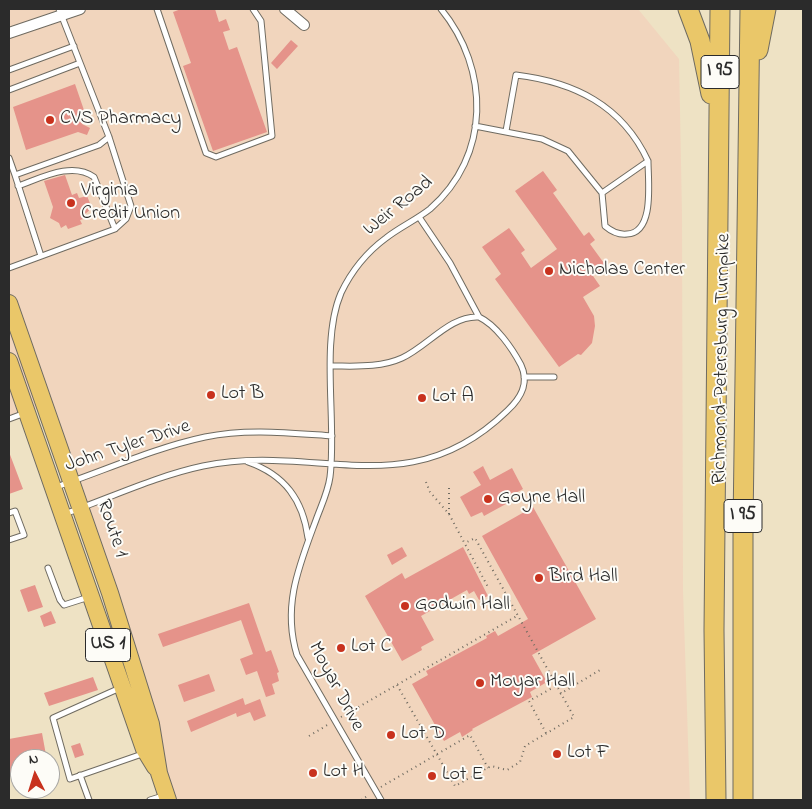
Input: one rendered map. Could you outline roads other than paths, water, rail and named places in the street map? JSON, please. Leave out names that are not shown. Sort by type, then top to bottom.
[{"type":"highway","points":[[688,9],[700,41],[719,136]]},
{"type":"highway","name":"Richmond-Petersburg Turnpike","points":[[716,800],[714,630],[720,9]]},
{"type":"highway","name":"Richmond-Petersburg Turnpike","points":[[743,800],[743,526],[750,9]]},
{"type":"highway","points":[[749,101],[766,9]]},
{"type":"main road","name":"Route 1","points":[[9,303],[110,593],[151,724],[159,773],[167,798]]},
{"type":"main road","name":"Route 1","points":[[9,361],[145,753],[159,773]]},
{"type":"street","points":[[9,33],[60,12],[80,9]]},
{"type":"street","points":[[285,9],[304,25]]},
{"type":"lane","points":[[157,9],[206,153],[216,156],[272,136],[261,21],[253,9]]},
{"type":"lane","name":"Weir Road","points":[[332,436],[332,327],[336,310],[349,279],[372,251],[386,238],[419,217],[443,196],[461,169],[472,144],[476,99],[470,58],[457,30],[441,9]]},
{"type":"lane","points":[[9,268],[114,228],[126,219],[131,206],[108,137],[60,12]]},
{"type":"lane","points":[[9,70],[74,46]]},
{"type":"lane","points":[[9,90],[80,63]]},
{"type":"lane","points":[[475,126],[542,139],[568,151],[602,193],[605,226],[620,234],[637,232],[643,227],[647,215],[648,161],[640,144],[612,113],[583,92],[548,79],[516,75],[506,132]]},
{"type":"lane","points":[[15,175],[99,145],[108,137]]},
{"type":"lane","points":[[9,158],[41,256]]},
{"type":"lane","points":[[602,193],[648,161]]},
{"type":"lane","points":[[18,186],[65,170],[87,172],[94,177],[114,228]]},
{"type":"lane","points":[[419,217],[450,263],[479,317],[494,327],[518,361],[524,377],[554,377]]},
{"type":"lane","points":[[332,366],[374,365],[393,362],[412,353],[463,318],[479,317]]},
{"type":"lane","name":"John Tyler Drive","points":[[63,514],[203,466],[271,460],[331,466],[401,465],[443,454],[469,440],[501,417],[522,392],[524,377]]},
{"type":"lane","points":[[9,418],[27,412]]},
{"type":"lane","name":"John Tyler Drive","points":[[54,487],[172,445],[207,437],[239,432],[332,436]]},
{"type":"lane","name":"Moyar Drive","points":[[332,436],[329,483],[292,595],[291,628],[298,655],[381,800]]},
{"type":"lane","points":[[246,461],[266,469],[287,486],[301,507],[309,541]]},
{"type":"lane","points":[[9,513],[14,511],[24,535],[9,540]]},
{"type":"lane","points":[[48,568],[60,600],[64,604],[91,596]]},
{"type":"lane","points":[[123,686],[52,718],[70,779],[145,753]]},
{"type":"lane","points":[[80,775],[89,800]]},
{"type":"lane","points":[[150,800],[167,798]]},
{"type":"place","name":"CVS Pharmacy","points":[[50,120]]},
{"type":"place","name":"Virginia Credit Union","points":[[71,203]]},
{"type":"place","name":"Nicholas Center","points":[[549,271]]},
{"type":"place","name":"Lot B","points":[[211,395]]},
{"type":"place","name":"Lot A","points":[[422,398]]},
{"type":"place","name":"Goyne Hall","points":[[488,499]]},
{"type":"place","name":"Bird Hall","points":[[539,578]]},
{"type":"place","name":"Godwin Hall","points":[[405,606]]},
{"type":"place","name":"Lot C","points":[[341,648]]},
{"type":"place","name":"Moyar Hall","points":[[480,683]]},
{"type":"place","name":"Lot D","points":[[391,735]]},
{"type":"place","name":"Lot F","points":[[557,754]]},
{"type":"place","name":"Lot H","points":[[313,773]]},
{"type":"place","name":"Lot E","points":[[432,776]]}]
